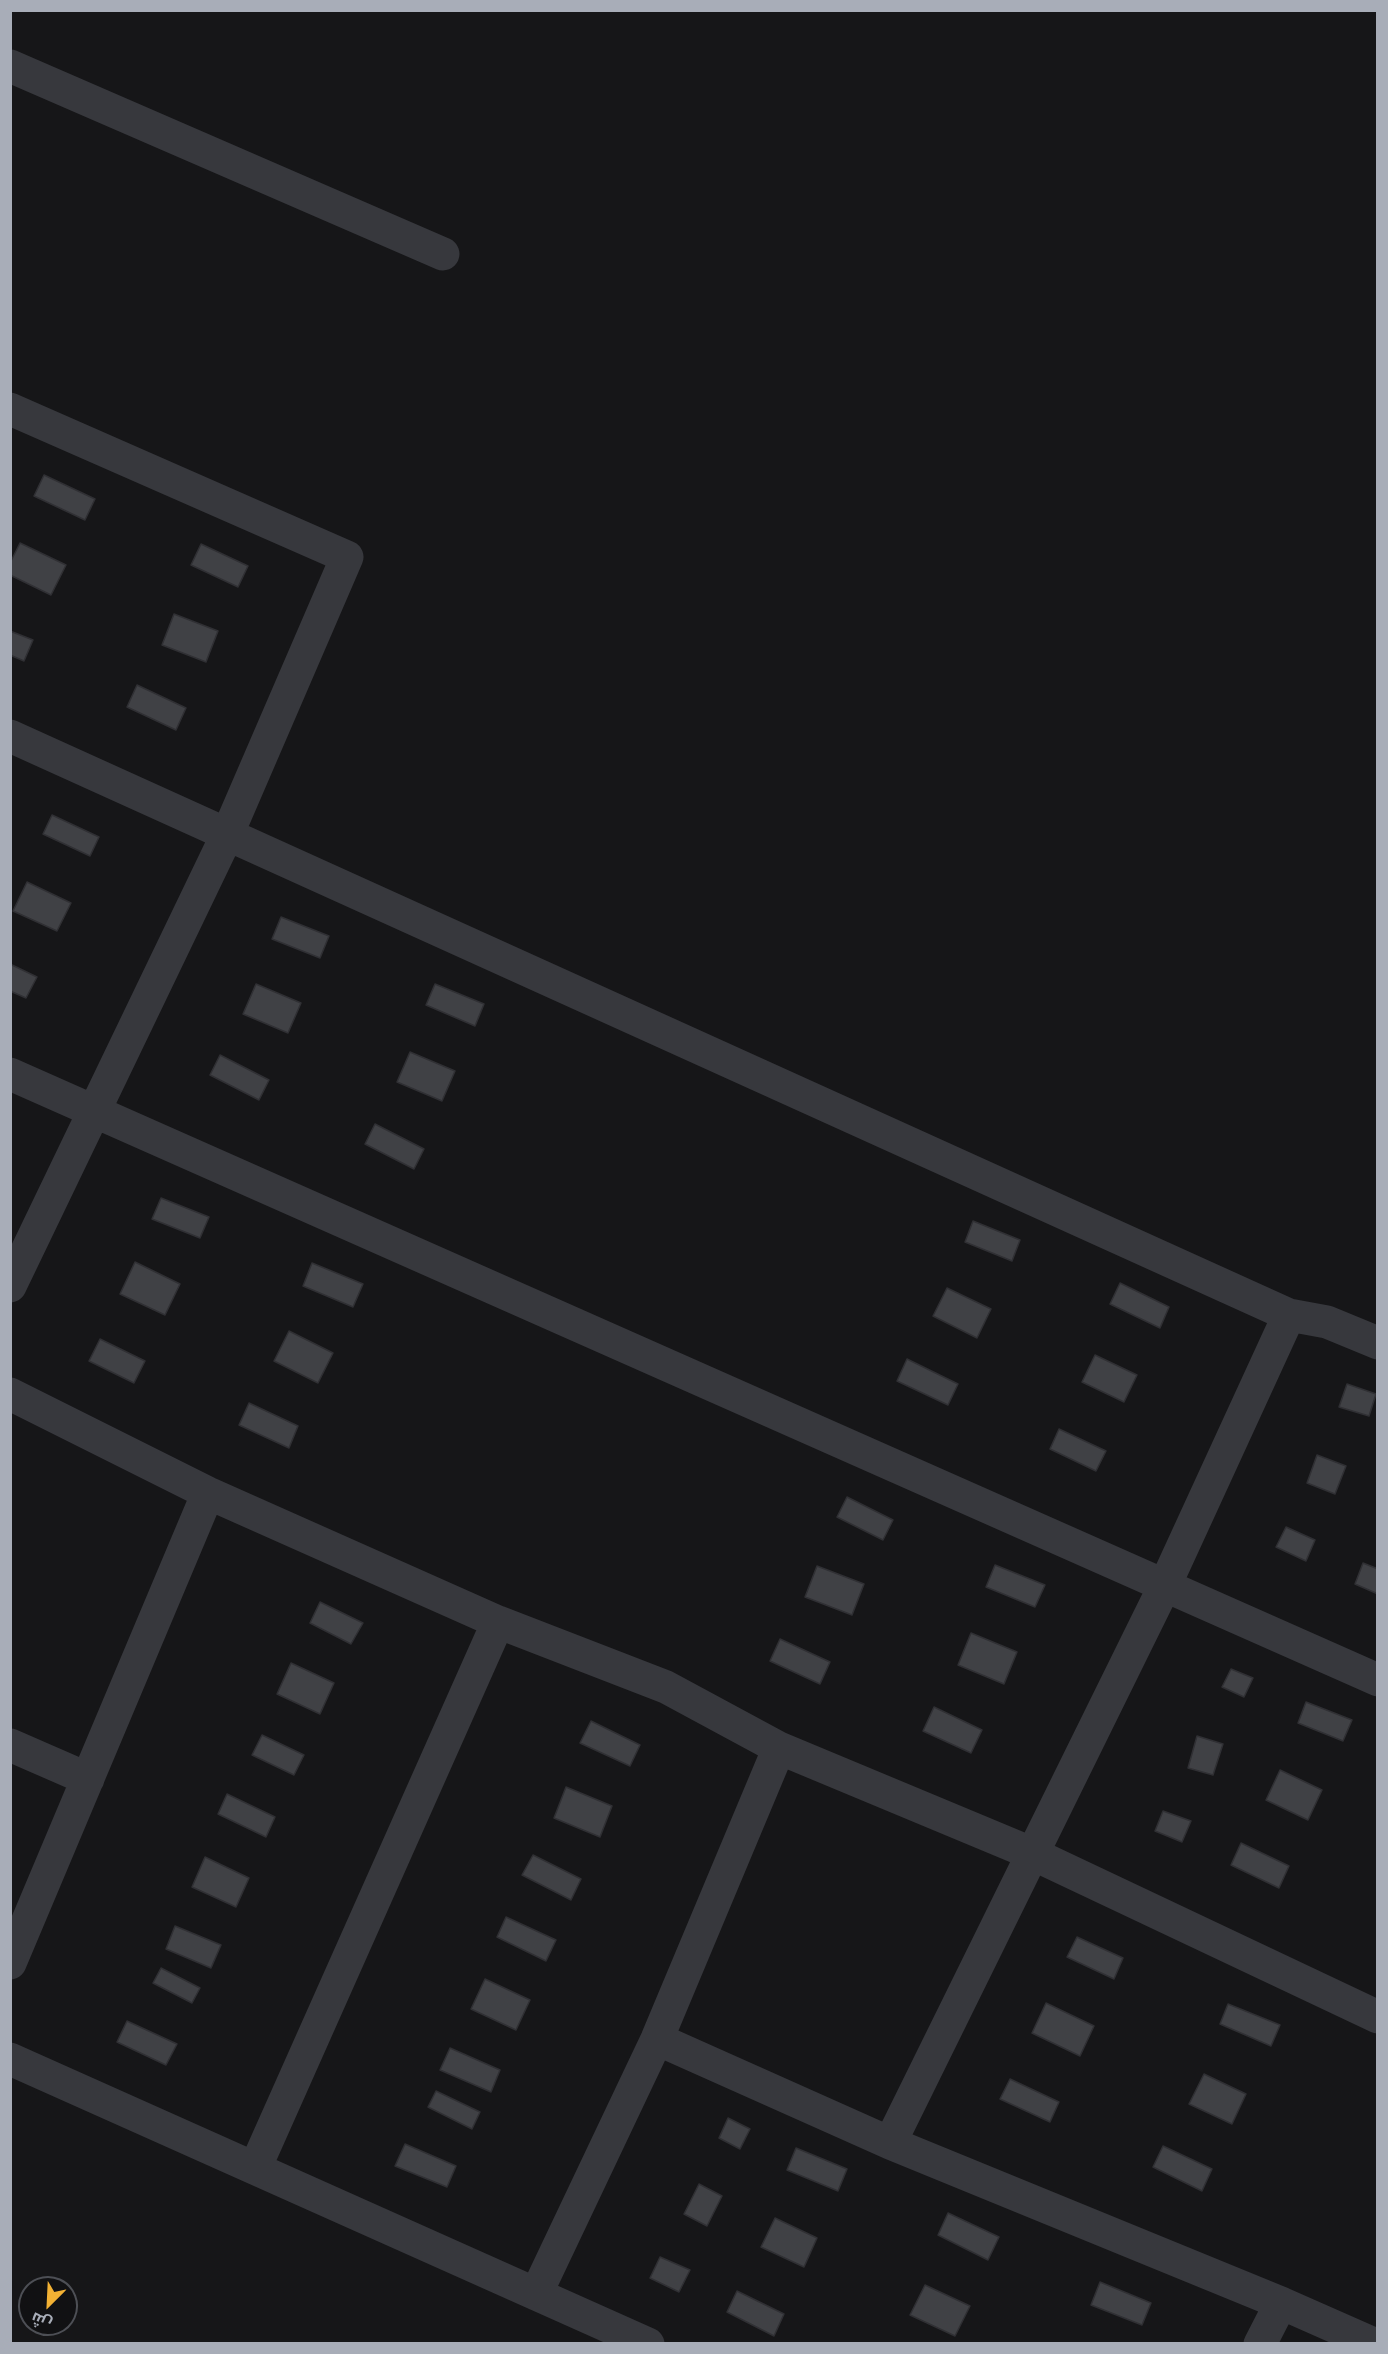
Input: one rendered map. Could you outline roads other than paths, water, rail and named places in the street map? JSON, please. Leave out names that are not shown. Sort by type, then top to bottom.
[{"type":"street","points":[[10,66],[443,254]]},
{"type":"street","points":[[10,409],[347,557],[227,835],[10,1286]]},
{"type":"street","points":[[10,736],[1289,1315],[1328,1322],[1377,1343]]},
{"type":"street","points":[[10,1074],[1165,1584],[1377,1680]]},
{"type":"street","points":[[890,2143],[1165,1584],[1289,1315]]},
{"type":"street","points":[[10,1394],[208,1493],[498,1622],[666,1687],[779,1748],[1031,1853],[1377,2017]]},
{"type":"street","points":[[10,1963],[208,1493]]},
{"type":"street","points":[[255,2168],[498,1622]]},
{"type":"street","points":[[10,1744],[88,1779]]},
{"type":"street","points":[[536,2294],[657,2039],[779,1748]]},
{"type":"street","points":[[657,2039],[890,2143],[1374,2343]]},
{"type":"street","points":[[10,2059],[648,2343]]},
{"type":"street","points":[[1260,2343],[1281,2303]]}]
